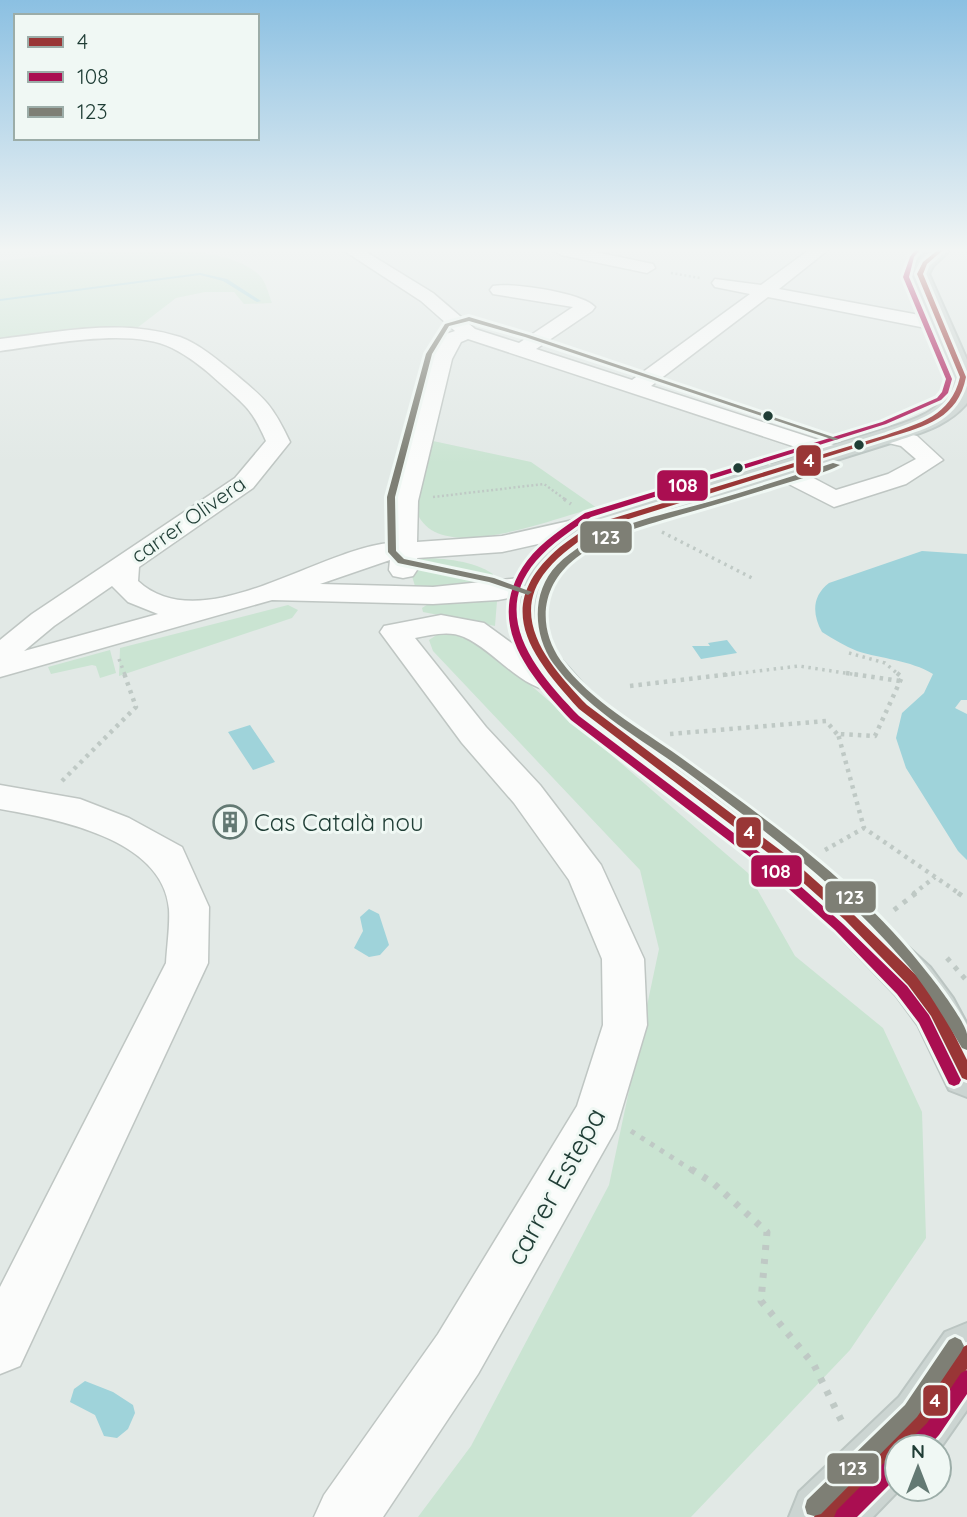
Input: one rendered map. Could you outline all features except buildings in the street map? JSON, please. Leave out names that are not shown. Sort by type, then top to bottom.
[{"type":"main road","points":[[940,321],[963,377],[964,397],[957,403],[929,421],[888,436],[618,518],[575,537],[548,558],[531,582],[530,636],[537,657],[557,683],[583,707],[784,859],[849,917],[913,981],[936,1012],[967,1073]]},
{"type":"main road","points":[[824,1517],[922,1420],[967,1354]]},
{"type":"street","points":[[457,321],[468,332],[832,452]]},
{"type":"street","points":[[523,349],[565,321]]},
{"type":"street","points":[[635,388],[726,321]]},
{"type":"street","points":[[905,321],[943,329]]},
{"type":"street","points":[[390,607],[395,550],[405,501],[442,359],[453,338],[468,332]]},
{"type":"street","name":"carrer Olivera","points":[[0,345],[99,333],[127,333],[176,342],[211,364],[262,409],[278,442],[244,484],[43,620],[0,656]]},
{"type":"street","points":[[778,469],[834,499],[897,479],[931,460],[909,441],[888,436]]},
{"type":"street","points":[[0,667],[271,591],[395,550],[502,544],[618,518]]},
{"type":"street","points":[[395,550],[495,566],[531,582]]},
{"type":"street","points":[[126,562],[124,583],[136,597],[161,608],[194,611]]},
{"type":"street","points":[[390,607],[498,592],[531,582]]},
{"type":"street","points":[[271,591],[390,607],[440,624],[473,629],[517,662],[557,683]]},
{"type":"street","name":"carrer Estepa","points":[[345,1517],[458,1354],[599,1114],[625,1025],[623,959],[587,875],[527,794],[474,735],[390,607]]},
{"type":"street","points":[[0,1346],[187,963],[189,907],[168,857],[116,827],[67,808],[20,800]]},
{"type":"path","points":[[405,501],[544,484],[572,505]]},
{"type":"path","points":[[657,530],[752,578]]},
{"type":"path","points":[[20,800],[136,707],[129,695],[111,635]]},
{"type":"path","points":[[838,734],[875,736],[902,677],[885,663],[849,653]]},
{"type":"path","points":[[630,686],[799,666],[900,681]]},
{"type":"path","points":[[670,742],[659,735],[826,721],[838,734],[864,828],[967,900]]},
{"type":"path","points":[[825,850],[864,828]]},
{"type":"path","points":[[814,842],[834,856]]},
{"type":"path","points":[[894,910],[935,877]]},
{"type":"path","points":[[884,900],[902,917]]},
{"type":"path","points":[[941,953],[967,981]]},
{"type":"path","points":[[599,1114],[713,1183],[767,1233],[761,1301],[814,1365],[844,1424]]},
{"type":"green space","points":[[0,321],[146,321],[137,328],[106,328],[0,339]]},
{"type":"green space","points":[[433,441],[531,462],[597,508],[499,534],[472,538],[447,536],[428,527],[416,510]]},
{"type":"green space","points":[[421,558],[477,566],[493,574],[492,587],[415,586],[411,573],[416,560]]},
{"type":"green space","points":[[433,601],[497,601],[495,626],[423,612],[422,608]]},
{"type":"green space","points":[[288,605],[298,610],[292,618],[119,676],[120,648]]},
{"type":"green space","points":[[452,632],[468,637],[527,682],[748,873],[795,956],[883,1028],[922,1112],[926,1238],[850,1350],[691,1517],[418,1517],[471,1446],[609,1185],[659,949],[640,870],[433,651],[429,640],[438,634]]},
{"type":"green space","points":[[110,650],[116,673],[100,678],[96,666],[92,665],[51,674],[48,667]]},
{"type":"water","points":[[922,551],[967,554],[967,700],[961,700],[955,708],[967,714],[967,860],[958,851],[906,768],[896,738],[902,713],[924,693],[933,674],[844,645],[822,632],[816,619],[817,599],[829,583]]},
{"type":"water","points":[[727,640],[737,653],[701,659],[692,646],[710,646],[708,643]]},
{"type":"water","points":[[250,725],[275,762],[253,770],[228,732]]},
{"type":"water","points":[[369,909],[379,914],[389,945],[380,955],[369,957],[354,948],[363,931],[360,917]]},
{"type":"water","points":[[85,1381],[113,1392],[133,1405],[135,1413],[128,1429],[117,1438],[104,1436],[95,1415],[70,1402],[74,1389]]},
{"type":"transit line","name":"123","points":[[462,321],[447,325],[429,354],[391,497],[392,552],[401,561],[491,580],[528,592]]},
{"type":"transit line","name":"123","points":[[475,321],[836,439]]},
{"type":"transit line","name":"108","points":[[924,321],[949,379],[945,393],[939,399],[884,423],[588,515],[555,538],[531,562],[517,586],[512,610],[516,636],[528,662],[575,718],[775,870],[839,927],[902,990],[924,1019],[954,1080]]},
{"type":"transit line","name":"4","points":[[940,321],[963,377],[955,401],[946,410],[925,423],[888,436],[594,527],[563,549],[542,570],[530,591],[526,612],[530,634],[541,656],[583,707],[784,859],[849,917],[913,981],[936,1012],[967,1074]]},
{"type":"transit line","name":"123","points":[[836,465],[625,529],[591,545],[560,567],[552,577],[543,600],[542,625],[556,660],[581,689],[798,851],[875,920],[910,958],[941,999],[967,1044]]},
{"type":"transit line","name":"123","points":[[814,1507],[911,1411],[955,1346]]},
{"type":"transit line","name":"4","points":[[824,1517],[922,1420],[967,1354]]},
{"type":"transit line","name":"108","points":[[929,1433],[967,1379]]},
{"type":"transit line","name":"108","points":[[844,1517],[883,1478]]},
{"type":"place","name":"Cas Català nou","points":[[230,822]]}]
